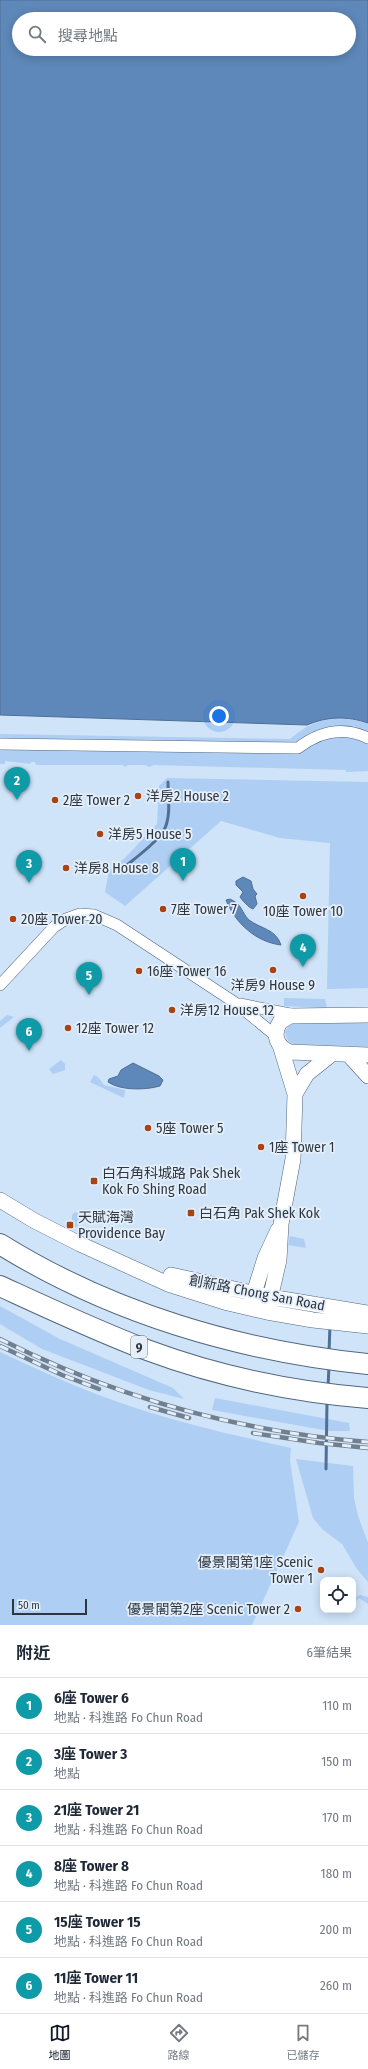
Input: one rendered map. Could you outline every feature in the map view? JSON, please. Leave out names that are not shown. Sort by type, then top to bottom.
[{"type":"highway","name":"9","points":[[0,1244],[86,1290],[160,1319],[235,1342],[291,1353],[362,1363]]},
{"type":"highway","name":"9","points":[[0,1286],[72,1319],[148,1350],[212,1370],[285,1387],[361,1398]]},
{"type":"street","points":[[0,744],[298,748],[312,738],[327,732],[341,731],[359,733],[368,738]]},
{"type":"street","points":[[0,985],[54,927],[66,919],[80,914],[94,915],[117,925],[237,1004],[278,1040],[285,1050],[299,1054],[368,1055]]},
{"type":"street","points":[[237,1004],[295,1015],[368,1015]]},
{"type":"street","points":[[268,1304],[279,1260],[281,1224],[293,1159],[295,1094],[278,1040],[280,1022],[286,1017],[295,1015]]},
{"type":"street","points":[[295,1094],[307,1074],[332,1054]]},
{"type":"street","points":[[348,1054],[368,1076]]},
{"type":"street","name":"創新路 Chong San Road","points":[[0,1200],[33,1220],[80,1244],[147,1273],[171,1275],[252,1301],[268,1304],[299,1318],[363,1319]]},
{"type":"street","points":[[252,1301],[265,1258],[281,1224]]},
{"type":"street","name":"創新路 Chong San Road","points":[[268,1304],[301,1302],[363,1319]]},
{"type":"shaded area","points":[[0,0],[368,0],[368,723],[353,719],[338,718],[322,720],[307,725],[0,715]]},
{"type":"shaded area","points":[[338,717],[368,723],[368,771],[346,772],[346,770],[154,765],[149,767],[145,765],[128,765],[125,767],[123,765],[36,765],[35,762],[31,762],[30,764],[5,761],[5,764],[0,764],[0,734],[290,739],[301,730],[312,724]]},
{"type":"shaded area","points":[[167,778],[368,782],[368,988],[327,989],[330,843],[280,838],[221,821],[125,906],[105,892],[109,871],[125,858],[157,824],[159,786]]},
{"type":"shaded area","points":[[243,877],[251,881],[253,889],[257,894],[255,896],[257,904],[253,909],[240,897],[243,892],[236,885],[236,881]]},
{"type":"shaded area","points":[[230,899],[240,906],[249,920],[272,932],[279,940],[281,945],[255,936],[241,924],[226,900]]},
{"type":"shaded area","points":[[284,998],[325,999],[327,1008],[284,1006]]},
{"type":"shaded area","points":[[7,1015],[14,1017],[0,1028],[0,1021]]},
{"type":"shaded area","points":[[298,1021],[368,1023],[368,1047],[294,1044],[288,1041],[285,1032],[289,1024]]},
{"type":"shaded area","points":[[61,1060],[65,1064],[65,1070],[53,1074],[49,1069]]},
{"type":"shaded area","points":[[133,1063],[159,1076],[163,1080],[160,1086],[134,1089],[120,1087],[108,1082],[109,1079],[118,1076],[121,1070]]},
{"type":"shaded area","points":[[94,1075],[98,1077],[104,1085],[125,1090],[124,1098],[90,1082]]},
{"type":"shaded area","points":[[75,1212],[80,1214],[77,1227],[72,1227],[72,1215]]},
{"type":"shaded area","points":[[290,1236],[304,1239],[306,1248],[288,1245]]},
{"type":"shaded area","points":[[0,1306],[60,1339],[173,1388],[184,1399],[149,1390],[42,1349],[0,1324]]},
{"type":"shaded area","points":[[0,1352],[103,1397],[160,1416],[204,1428],[291,1448],[290,1460],[299,1522],[252,1625],[0,1625]]},
{"type":"shaded area","points":[[215,1398],[349,1423],[350,1431],[329,1431],[212,1410]]},
{"type":"shaded area","points":[[296,1459],[353,1466],[354,1498],[358,1516],[368,1543],[368,1582],[357,1569],[342,1544],[322,1529],[313,1518]]},
{"type":"shaded area","points":[[360,1595],[368,1597],[368,1604],[359,1598],[356,1601],[356,1597]]},
{"type":"waterway","points":[[122,869],[157,839],[165,828],[169,811],[168,782]]},
{"type":"waterway","points":[[329,1352],[330,1325]]},
{"type":"waterway","points":[[328,1388],[329,1365]]},
{"type":"waterway","points":[[326,1469],[327,1401]]},
{"type":"railway","points":[[0,1339],[44,1360],[88,1378],[179,1408],[272,1430],[368,1442]]},
{"type":"railway","points":[[0,1346],[62,1375],[99,1389]]},
{"type":"railway","points":[[150,1407],[189,1418]]},
{"type":"railway","points":[[253,1433],[319,1443],[368,1448]]},
{"type":"place","name":"洋房2 House 2","points":[[138,796]]},
{"type":"place","name":"3座 Tower 3","points":[[17,800]]},
{"type":"place","name":"2座 Tower 2","points":[[55,800]]},
{"type":"place","name":"洋房5 House 5","points":[[100,834]]},
{"type":"place","name":"洋房8 House 8","points":[[66,868]]},
{"type":"place","name":"6座 Tower 6","points":[[183,881]]},
{"type":"place","name":"21座 Tower 21","points":[[29,883]]},
{"type":"place","name":"10座 Tower 10","points":[[303,896]]},
{"type":"place","name":"7座 Tower 7","points":[[163,909]]},
{"type":"place","name":"20座 Tower 20","points":[[13,919]]},
{"type":"place","name":"8座 Tower 8","points":[[303,967]]},
{"type":"place","name":"洋房9 House 9","points":[[273,970]]},
{"type":"place","name":"16座 Tower 16","points":[[139,971]]},
{"type":"place","name":"15座 Tower 15","points":[[89,995]]},
{"type":"place","name":"洋房12 House 12","points":[[172,1010]]},
{"type":"place","name":"12座 Tower 12","points":[[68,1028]]},
{"type":"place","name":"11座 Tower 11","points":[[29,1051]]},
{"type":"place","name":"5座 Tower 5","points":[[148,1128]]},
{"type":"place","name":"1座 Tower 1","points":[[261,1147]]},
{"type":"place","name":"白石角科城路 Pak Shek Kok Fo Shing Road","points":[[94,1181]]},
{"type":"place","name":"白石角 Pak Shek Kok","points":[[191,1213]]},
{"type":"place","name":"天賦海灣 Providence Bay","points":[[70,1225]]},
{"type":"place","name":"優景閣第1座 Scenic Tower 1","points":[[321,1570]]},
{"type":"place","name":"優景閣第2座 Scenic Tower 2","points":[[298,1609]]}]
